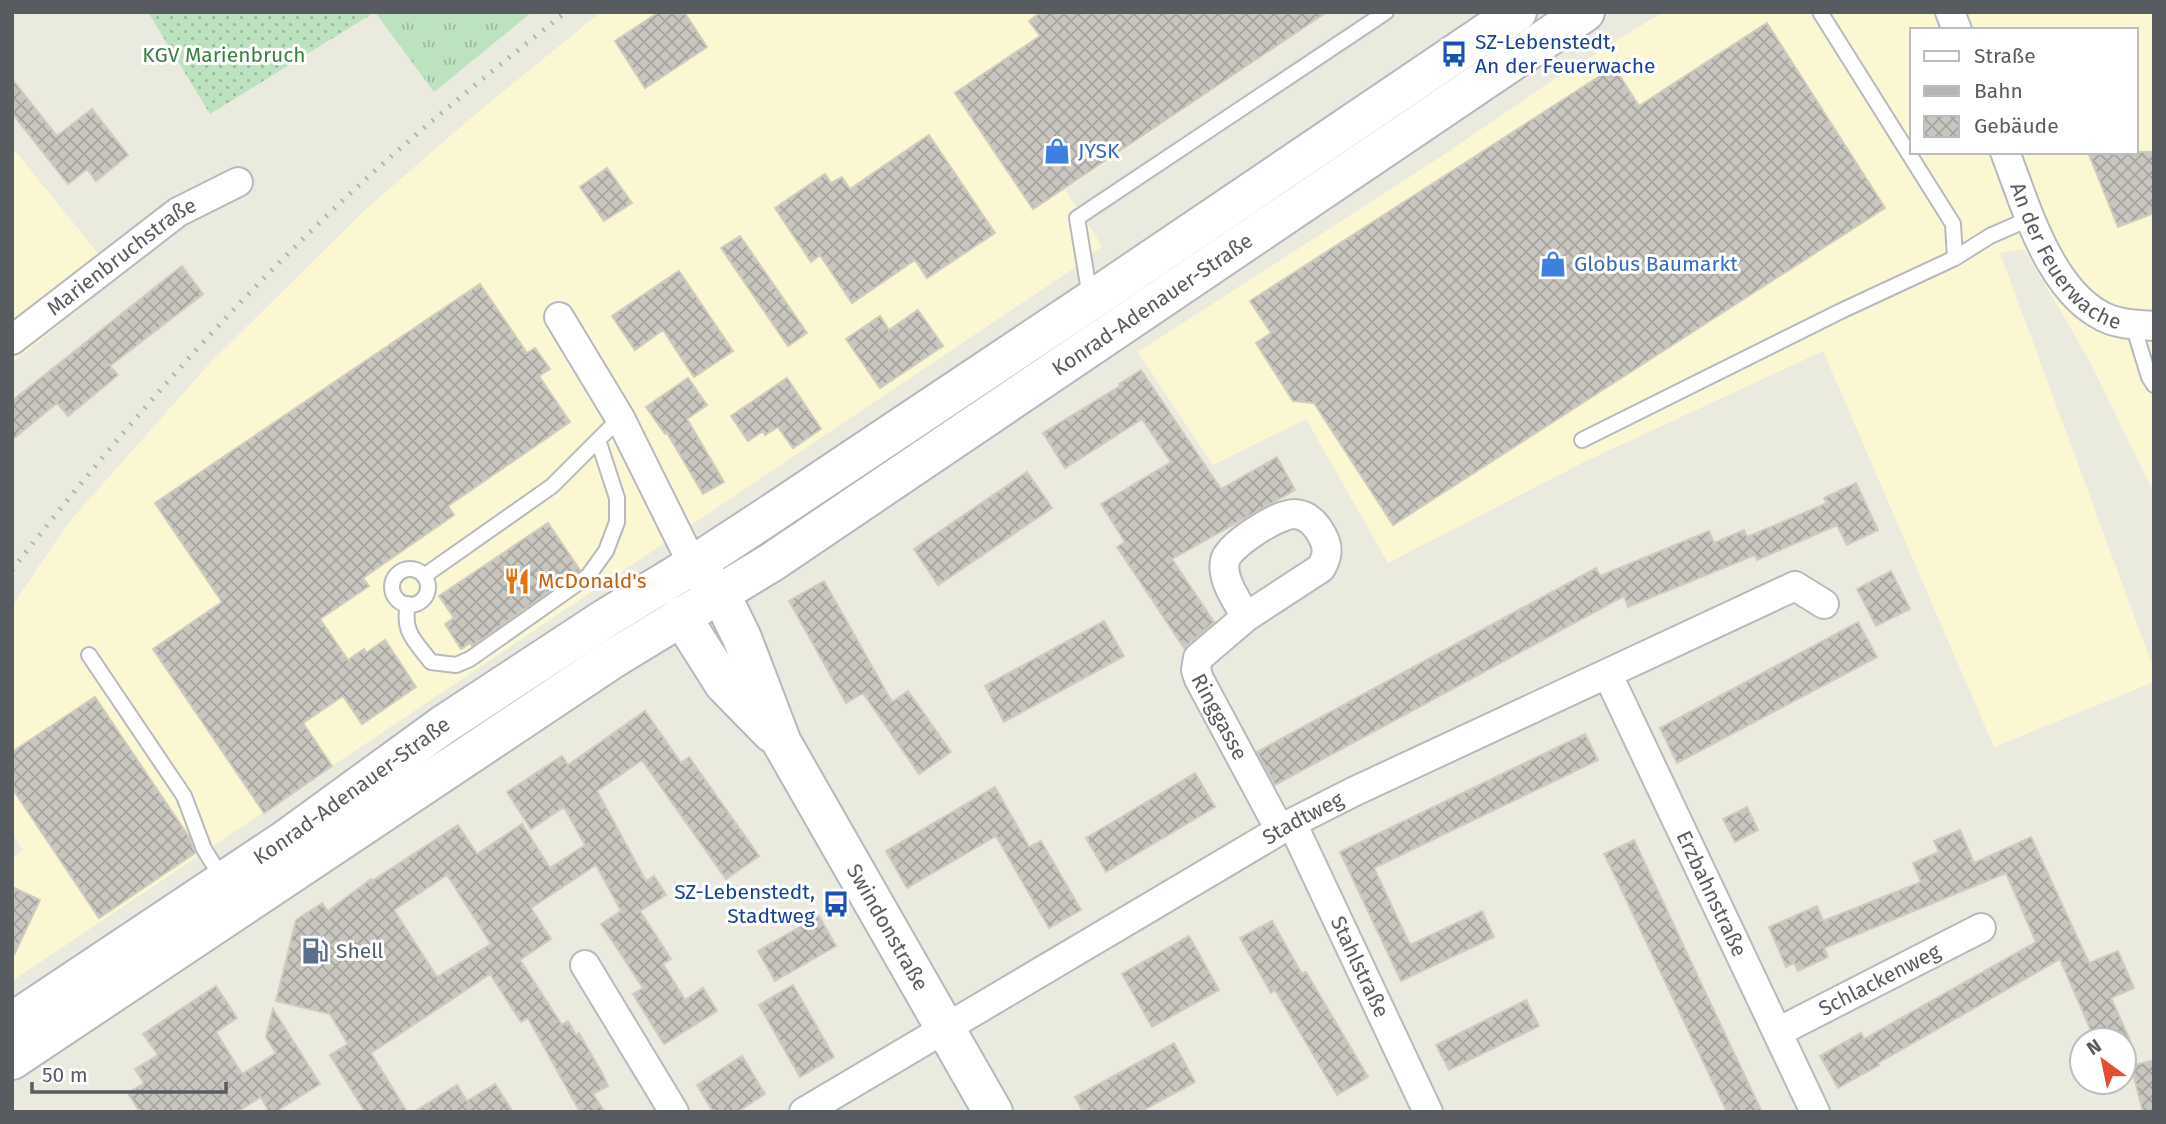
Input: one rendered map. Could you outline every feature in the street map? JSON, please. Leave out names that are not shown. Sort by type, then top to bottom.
[{"type":"street","name":"Konrad-Adenauer-Straße","points":[[12,1022],[335,805],[443,725],[606,618],[694,565],[1090,302],[1517,12]]},
{"type":"street","name":"Konrad-Adenauer-Straße","points":[[12,1060],[626,650],[772,562],[1585,12]]},
{"type":"street","name":"An der Feuerwache","points":[[2006,154],[2031,218],[2057,273],[2090,308],[2110,319],[2143,326]]},
{"type":"street","name":"Marienbruchstraße","points":[[12,340],[178,212],[238,182]]},
{"type":"street","points":[[559,317],[620,418],[694,565],[720,593]]},
{"type":"street","points":[[681,617],[694,565]]},
{"type":"street","name":"Stadtweg","points":[[804,1112],[1286,827],[1353,792],[1795,586],[1824,604]]},
{"type":"street","name":"Swindonstraße","points":[[720,593],[742,638],[782,743],[993,1112]]},
{"type":"street","name":"Swindonstraße","points":[[681,617],[724,684],[782,743]]},
{"type":"street","name":"Ringgasse","points":[[1246,617],[1198,658],[1196,670],[1286,827]]},
{"type":"street","name":"Erzbahnstraße","points":[[1608,675],[1815,1112]]},
{"type":"street","name":"Stahlstraße","points":[[1286,827],[1428,1112]]},
{"type":"street","name":"Schlackenweg","points":[[1779,1032],[1981,928]]},
{"type":"street","points":[[585,965],[674,1112]]},
{"type":"lane","points":[[1090,302],[1077,218],[1386,12]]},
{"type":"lane","points":[[1820,12],[1953,224],[1955,258]]},
{"type":"lane","points":[[1582,440],[1841,311],[1955,258],[1990,236],[2031,218]]},
{"type":"lane","points":[[2143,326],[2149,377],[2154,385]]},
{"type":"lane","points":[[424,576],[552,485],[620,418]]},
{"type":"lane","points":[[408,604],[405,618],[407,628],[431,662],[456,664],[470,659],[588,576],[606,551],[617,522],[617,498],[598,440]]},
{"type":"lane","points":[[404,570],[418,570],[424,576],[428,586],[425,596],[416,604],[397,599],[394,594],[395,579],[404,570]]},
{"type":"lane","points":[[89,655],[184,796],[204,849],[224,881]]},
{"type":"shaded area","points":[[601,12],[1329,12],[1065,190],[1102,246],[1071,270],[12,981],[12,858],[23,850],[12,834],[12,606],[69,522],[210,363],[366,209],[478,112]]},
{"type":"shaded area","points":[[1663,12],[2154,12],[2154,493],[2088,358],[2024,249],[2000,253],[2154,670],[2154,682],[1994,747],[1823,351],[1586,461],[1388,563],[1306,419],[1213,465],[1138,352],[1442,156],[1550,82]]},
{"type":"shaded area","points":[[12,147],[118,278],[12,363]]},
{"type":"green space","name":"KGV Marienbruch","points":[[148,12],[375,12],[210,114]]},
{"type":"green space","points":[[375,12],[532,12],[434,92]]},
{"type":"building","points":[[659,12],[684,12],[707,47],[645,88],[615,41]]},
{"type":"building","name":"JYSK","points":[[1041,12],[1327,12],[1033,209],[955,93],[1040,36],[1029,21]]},
{"type":"building","name":"Globus Baumarkt","points":[[1767,23],[1885,208],[1393,525],[1314,403],[1293,401],[1256,343],[1271,333],[1250,301],[1614,67],[1639,106]]},
{"type":"building","points":[[12,79],[57,136],[92,109],[128,155],[96,181],[87,169],[68,184],[12,113]]},
{"type":"building","points":[[929,135],[995,233],[927,278],[915,260],[852,303],[820,255],[811,262],[775,208],[825,174],[831,183],[842,177],[850,189]]},
{"type":"building","points":[[2154,152],[2154,213],[2118,227],[2089,154]]},
{"type":"building","points":[[607,168],[632,203],[604,221],[580,187]]},
{"type":"building","points":[[740,236],[807,333],[788,346],[721,248]]},
{"type":"building","points":[[182,266],[203,294],[110,366],[118,375],[68,416],[57,403],[12,440],[12,401]]},
{"type":"building","points":[[679,271],[733,351],[694,377],[663,330],[635,350],[612,316]]},
{"type":"building","points":[[480,284],[527,353],[535,348],[550,369],[539,376],[570,422],[448,506],[454,515],[363,578],[369,586],[320,619],[348,660],[364,649],[366,653],[385,640],[416,687],[362,724],[343,696],[303,723],[332,766],[264,813],[153,649],[222,602],[155,503]]},
{"type":"building","points":[[918,310],[943,346],[880,388],[846,339],[880,316],[889,330]]},
{"type":"building","points":[[1141,370],[1221,489],[1277,457],[1295,490],[1172,559],[1214,622],[1184,648],[1117,547],[1125,542],[1101,504],[1171,462],[1142,419],[1065,468],[1043,433],[1120,386],[1119,384]]},
{"type":"building","points":[[688,378],[707,405],[687,419],[724,482],[703,494],[667,433],[665,434],[646,407]]},
{"type":"building","points":[[787,378],[821,429],[793,448],[778,427],[765,435],[763,431],[748,441],[731,416]]},
{"type":"building","points":[[1027,472],[1052,508],[938,585],[914,549]]},
{"type":"building","points":[[1856,483],[1878,530],[1847,545],[1837,525],[1757,560],[1755,555],[1628,607],[1624,596],[1275,785],[1257,752],[1596,568],[1600,576],[1709,531],[1714,543],[1744,530],[1747,537],[1827,503],[1824,498]]},
{"type":"building","name":"McDonald's","points":[[548,523],[580,570],[472,646],[470,643],[461,649],[445,624],[454,618],[439,596]]},
{"type":"building","points":[[1891,571],[1910,609],[1876,626],[1857,589]]},
{"type":"building","points":[[824,581],[892,702],[908,691],[951,752],[919,774],[863,693],[846,703],[789,601]]},
{"type":"building","points":[[1104,621],[1124,656],[1004,722],[985,686]]},
{"type":"building","points":[[1858,622],[1877,657],[1677,763],[1660,728]]},
{"type":"building","points":[[95,697],[189,837],[195,853],[99,918],[12,788],[12,752]]},
{"type":"building","points":[[645,711],[681,763],[689,757],[759,856],[726,879],[642,760],[597,791],[646,881],[654,876],[666,895],[640,911],[671,959],[663,964],[685,1000],[703,988],[717,1011],[664,1044],[633,994],[643,988],[601,924],[621,911],[596,865],[531,908],[551,939],[520,960],[562,1025],[568,1021],[576,1035],[579,1033],[602,1073],[608,1086],[593,1094],[605,1112],[580,1112],[528,1018],[521,1022],[490,974],[371,1053],[407,1112],[365,1112],[330,1055],[348,1044],[330,1014],[276,1001],[296,920],[322,903],[328,911],[371,879],[372,881],[458,825],[477,854],[522,824],[550,868],[585,845],[564,807],[531,829],[507,792],[562,756],[568,765]],"holes":[[[447,875],[491,944],[437,977],[394,910]]]},
{"type":"building","points":[[1585,734],[1598,760],[1374,868],[1410,945],[1482,911],[1494,937],[1401,981],[1340,852]]},
{"type":"building","points":[[1195,773],[1215,807],[1106,872],[1086,838]]},
{"type":"building","points":[[995,787],[1029,847],[1041,841],[1081,910],[1049,928],[996,836],[907,888],[886,851]]},
{"type":"building","points":[[1747,807],[1758,830],[1735,842],[1723,819]]},
{"type":"building","points":[[1960,830],[1974,863],[2031,837],[2089,963],[2118,951],[2134,988],[2111,998],[2124,1026],[2089,1026],[2060,959],[1838,1088],[1820,1056],[1861,1033],[1864,1039],[2036,942],[2006,873],[1824,948],[1828,957],[1798,971],[1794,963],[1786,967],[1769,927],[1817,906],[1823,921],[1921,882],[1913,863],[1939,852],[1934,841]]},
{"type":"building","points":[[1634,840],[1762,1112],[1727,1112],[1604,854]]},
{"type":"building","points":[[12,887],[40,900],[12,959]]},
{"type":"building","points":[[819,916],[836,946],[775,981],[758,951]]},
{"type":"building","points":[[1272,921],[1302,974],[1306,972],[1368,1077],[1337,1095],[1275,990],[1271,993],[1240,938]]},
{"type":"building","points":[[1189,936],[1219,990],[1152,1027],[1122,974]]},
{"type":"building","points":[[793,985],[834,1057],[800,1077],[759,1005]]},
{"type":"building","points":[[216,986],[237,1018],[216,1032],[242,1074],[276,1053],[266,1037],[273,1009],[320,1084],[275,1112],[269,1112],[261,1097],[237,1112],[140,1112],[128,1093],[144,1083],[135,1069],[158,1055],[143,1034]]},
{"type":"building","points":[[1526,1000],[1539,1026],[1449,1070],[1436,1045]]},
{"type":"building","points":[[1174,1043],[1195,1082],[1140,1112],[1083,1112],[1075,1097]]},
{"type":"building","points":[[742,1056],[765,1094],[737,1112],[713,1112],[697,1085]]},
{"type":"building","points":[[2154,1060],[2154,1112],[2143,1112],[2138,1093],[2138,1064]]},
{"type":"building","points":[[495,1084],[513,1112],[414,1112],[457,1085],[467,1101]]},
{"type":"railway","points":[[12,570],[181,366],[272,270],[391,156],[566,12]]},
{"type":"place","name":"SZ-Lebenstedt, An der Feuerwache","points":[[1454,54]]},
{"type":"place","name":"JYSK","points":[[1057,151]]},
{"type":"place","name":"Globus Baumarkt","points":[[1553,264]]},
{"type":"place","name":"McDonald's","points":[[517,581]]},
{"type":"place","name":"SZ-Lebenstedt, Stadtweg","points":[[836,904]]},
{"type":"place","name":"Shell","points":[[315,951]]}]
